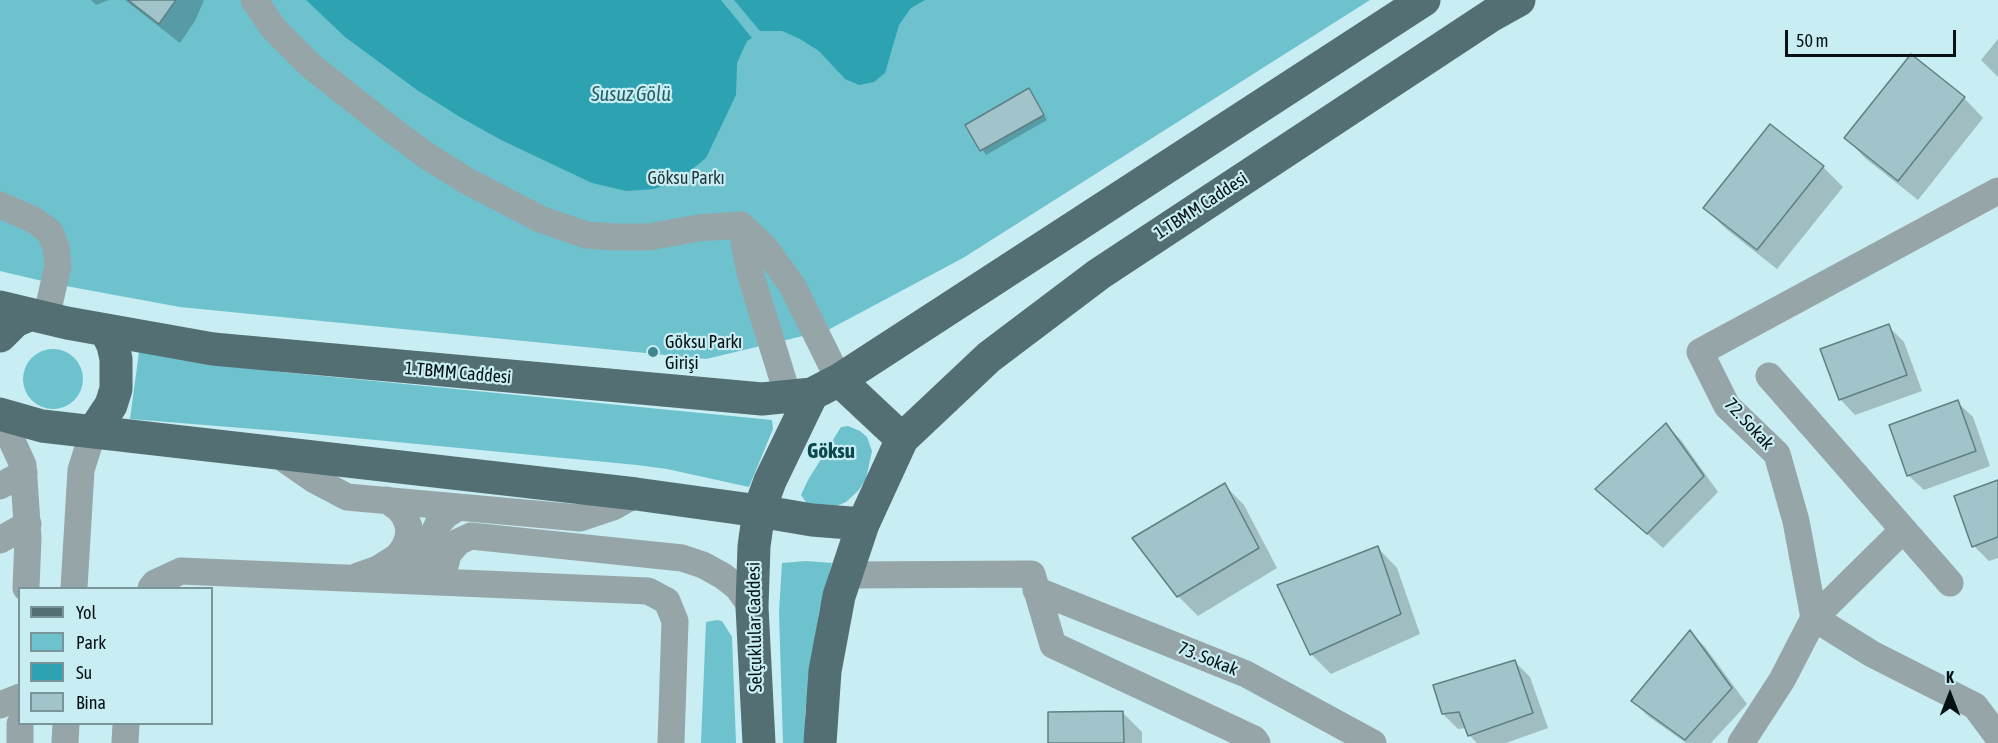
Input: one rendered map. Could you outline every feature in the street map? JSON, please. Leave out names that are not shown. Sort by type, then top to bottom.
[{"type":"main road","name":"1.TBMM Caddesi","points":[[25,313],[106,331],[213,350],[754,399],[813,390],[1424,0]]},
{"type":"main road","name":"1.TBMM Caddesi","points":[[902,439],[989,357],[1099,274],[1492,15],[1519,0]]},
{"type":"main road","points":[[0,336],[25,313]]},
{"type":"main road","points":[[93,432],[111,405],[116,389],[117,359],[106,331]]},
{"type":"main road","points":[[813,390],[902,439],[863,524],[839,596],[828,649],[820,743]]},
{"type":"main road","name":"Selçuklular Caddesi","points":[[759,743],[752,607],[754,546],[759,511],[770,481],[813,390]]},
{"type":"main road","points":[[0,415],[42,426],[636,494],[812,520],[863,524]]},
{"type":"street","points":[[254,0],[274,29],[311,66],[392,130],[467,181],[540,219],[578,233],[616,237],[649,237],[698,228],[741,225],[766,249],[793,287],[813,390]]},
{"type":"street","name":"72. Sokak","points":[[1814,618],[1796,521],[1777,454],[1727,406],[1700,352],[1998,191]]},
{"type":"street","points":[[0,205],[34,220],[50,232],[56,247],[58,266],[25,313]]},
{"type":"street","points":[[741,225],[750,273],[813,390]]},
{"type":"street","points":[[1769,376],[1950,583]]},
{"type":"street","points":[[0,415],[18,451],[24,473],[28,524],[26,587]]},
{"type":"street","points":[[74,587],[81,470],[93,432]]},
{"type":"street","points":[[277,454],[313,479],[347,497],[580,518],[613,507],[636,494]]},
{"type":"street","points":[[0,486],[24,473]]},
{"type":"street","points":[[350,578],[378,569],[397,557],[404,548],[408,538],[406,521],[398,508],[387,500]]},
{"type":"street","points":[[405,580],[415,571],[438,524],[446,515],[459,507]]},
{"type":"street","points":[[0,540],[28,524]]},
{"type":"street","points":[[1741,743],[1782,680],[1814,618],[1903,530]]},
{"type":"street","points":[[441,582],[448,554],[458,542],[471,536],[682,558],[703,565],[723,576],[737,587],[752,607]]},
{"type":"street","points":[[152,587],[155,583],[181,571],[648,591],[667,600],[675,621],[671,743]]},
{"type":"street","points":[[846,575],[1032,574],[1053,645],[1254,739],[1257,743]]},
{"type":"street","name":"73. Sokak","points":[[1036,590],[1245,674],[1373,743]]},
{"type":"street","points":[[1814,618],[1872,654],[1976,706],[1998,737]]},
{"type":"street","points":[[0,705],[18,698]]},
{"type":"street","points":[[20,725],[20,743]]},
{"type":"street","points":[[64,743],[66,725]]},
{"type":"street","points":[[124,743],[126,725]]},
{"type":"green space","name":"Göksu Parkı","points":[[0,0],[1370,0],[963,258],[828,330],[706,359],[180,307],[55,284],[0,271]]},
{"type":"green space","points":[[47,349],[59,349],[70,354],[78,362],[83,379],[81,391],[70,404],[59,409],[47,409],[36,404],[28,396],[23,385],[23,373],[28,362],[36,354]]},
{"type":"green space","points":[[139,352],[282,372],[772,420],[773,429],[749,487],[667,469],[637,465],[130,419]]},
{"type":"green space","points":[[848,426],[867,437],[872,451],[866,479],[858,491],[846,502],[829,509],[808,505],[801,495],[808,480],[841,427]]},
{"type":"green space","points":[[806,561],[832,563],[819,611],[812,657],[805,714],[805,743],[783,743],[779,612],[782,563]]},
{"type":"green space","points":[[722,621],[732,637],[736,743],[701,743],[706,622]]},
{"type":"water","name":"Susuz Gölü","points":[[306,0],[721,0],[752,38],[747,41],[737,63],[736,95],[706,158],[678,181],[654,189],[626,191],[592,183],[501,140],[460,117],[417,90],[345,37]]},
{"type":"water","points":[[734,0],[925,0],[911,8],[899,25],[885,73],[874,82],[859,85],[845,79],[819,51],[800,39],[782,31],[760,31]]},
{"type":"building","points":[[128,0],[176,0],[159,24]]},
{"type":"building","points":[[1911,54],[1965,97],[1898,181],[1844,138]]},
{"type":"building","points":[[1029,88],[1044,115],[980,151],[965,125]]},
{"type":"building","points":[[1770,124],[1824,166],[1757,250],[1703,208]]},
{"type":"building","points":[[1889,324],[1907,375],[1839,400],[1820,349]]},
{"type":"building","points":[[1958,400],[1976,451],[1907,476],[1889,425]]},
{"type":"building","points":[[1666,423],[1704,476],[1647,534],[1595,489]]},
{"type":"building","points":[[1998,480],[1998,537],[1972,547],[1954,496]]},
{"type":"building","points":[[1225,483],[1259,548],[1177,597],[1132,538]]},
{"type":"building","points":[[1378,546],[1401,614],[1310,655],[1277,585]]},
{"type":"building","points":[[1690,630],[1732,688],[1685,740],[1631,701]]},
{"type":"building","points":[[1515,660],[1533,713],[1468,736],[1459,712],[1442,714],[1433,685]]},
{"type":"building","points":[[1123,711],[1124,743],[1048,743],[1048,712]]},
{"type":"place","name":"Göksu Parkı Girişi","points":[[653,352]]},
{"type":"district","name":"Göksu","points":[[831,451]]}]
